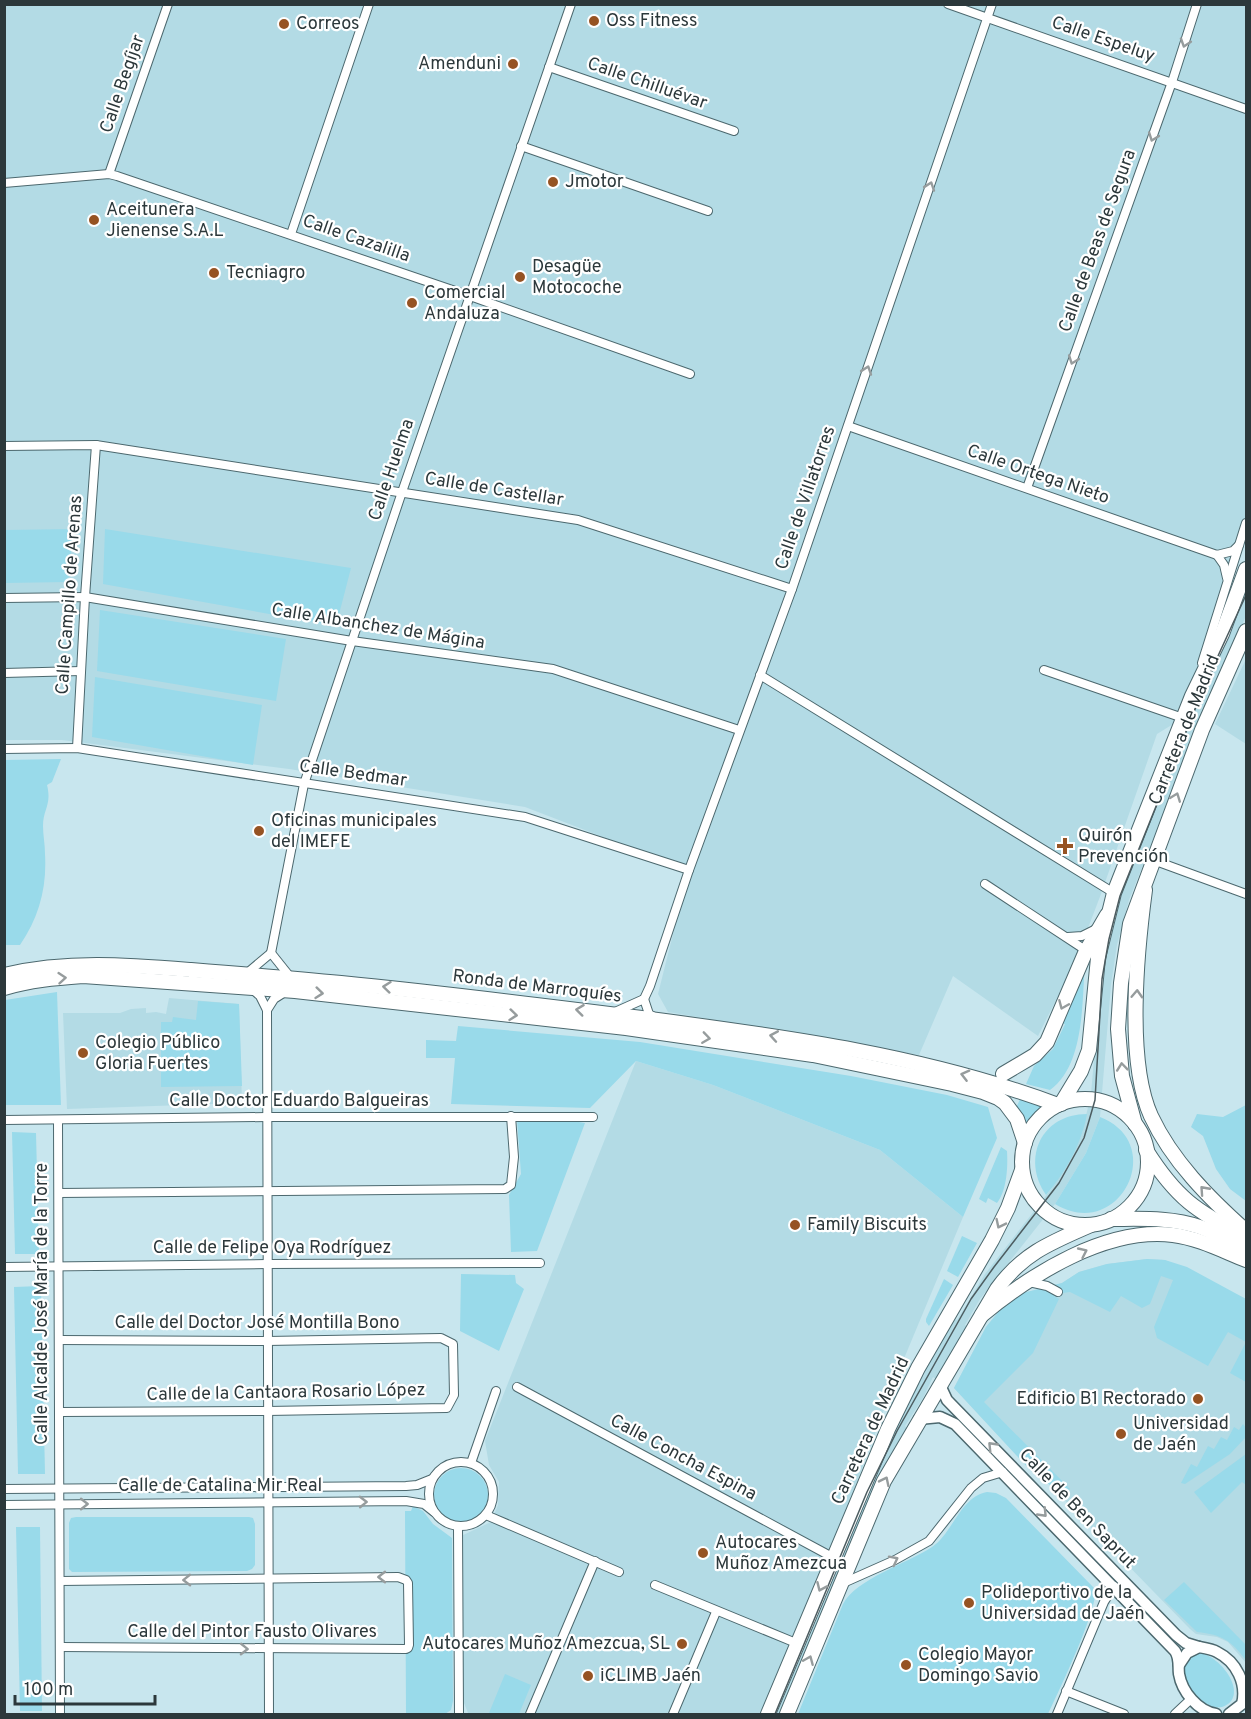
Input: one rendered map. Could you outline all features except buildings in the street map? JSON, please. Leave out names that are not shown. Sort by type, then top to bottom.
[{"type":"main road","name":"Carretera de Madrid","points":[[1059,1104],[1081,1071],[1089,1050],[1104,920],[1183,718],[1222,634],[1246,569]]},
{"type":"main road","name":"Carretera de Madrid","points":[[1135,1124],[1122,1076],[1118,1029],[1130,924],[1202,730],[1246,631]]},
{"type":"main road","points":[[1147,877],[1138,962],[1137,1005],[1139,1074],[1143,1094],[1161,1135],[1175,1157],[1209,1196],[1246,1231]]},
{"type":"main road","points":[[1003,1074],[1035,1055],[1047,1042],[1086,951],[1104,920]]},
{"type":"main road","name":"Ronda de Marroquíes","points":[[4,975],[39,968],[83,964],[137,966],[247,980],[661,1020],[750,1032],[888,1057],[979,1078],[1059,1104]]},
{"type":"main road","name":"Ronda de Marroquíes","points":[[4,988],[56,978],[83,976],[247,980]]},
{"type":"main road","name":"Ronda de Marroquíes","points":[[291,984],[689,1036],[869,1066],[983,1092],[998,1098],[1005,1103],[1017,1119],[1025,1143]]},
{"type":"main road","points":[[1111,1219],[1129,1206],[1142,1188],[1148,1167],[1143,1138],[1135,1124],[1119,1110],[1100,1101],[1083,1099],[1059,1104],[1036,1122],[1025,1143],[1022,1170],[1030,1194],[1046,1212],[1067,1222],[1091,1224],[1111,1219],[1157,1219],[1187,1223],[1212,1232],[1246,1251]]},
{"type":"main road","points":[[1146,1150],[1166,1181],[1185,1201],[1217,1222],[1246,1237]]},
{"type":"main road","name":"Carretera de Madrid","points":[[768,1714],[888,1429],[918,1368],[992,1240],[1008,1208],[1022,1170]]},
{"type":"main road","name":"Carretera de Madrid","points":[[787,1714],[884,1481],[1002,1282],[1015,1266],[1042,1247],[1091,1224]]},
{"type":"main road","points":[[981,1316],[999,1301],[1048,1270],[1101,1244],[1123,1237],[1147,1234],[1174,1235],[1195,1240],[1246,1260]]},
{"type":"street","name":"Calle Begíjar","points":[[109,174],[168,4]]},
{"type":"street","points":[[291,234],[369,4]]},
{"type":"street","name":"Calle Huelma","points":[[271,953],[304,784],[402,492],[571,4]]},
{"type":"street","name":"Calle Espeluy","points":[[948,4],[1246,109]]},
{"type":"street","name":"Calle de Villatorres","points":[[644,999],[739,730],[792,589],[992,4]]},
{"type":"street","name":"Calle de Beas de Segura","points":[[1028,488],[1172,82],[1197,4]]},
{"type":"street","name":"Calle Chilluévar","points":[[549,67],[734,131]]},
{"type":"street","points":[[521,147],[708,211]]},
{"type":"street","name":"Calle Cazalilla","points":[[4,183],[109,174],[291,234],[690,374]]},
{"type":"street","name":"Calle Ortega Nieto","points":[[848,426],[1217,555]]},
{"type":"street","name":"Calle de Castellar","points":[[4,446],[96,445],[578,520],[792,589]]},
{"type":"street","name":"Calle Campillo de Arenas","points":[[77,748],[96,445]]},
{"type":"street","points":[[1192,696],[1246,523]]},
{"type":"street","points":[[1227,578],[1224,565],[1217,555],[1233,550],[1239,545]]},
{"type":"street","name":"Calle Albanchez de Mágina","points":[[4,598],[85,597],[352,641],[553,669],[739,730]]},
{"type":"street","points":[[1044,670],[1183,718]]},
{"type":"street","points":[[4,673],[81,671]]},
{"type":"street","points":[[760,675],[1114,893]]},
{"type":"street","name":"Calle Bedmar","points":[[4,749],[77,748],[525,817],[689,870]]},
{"type":"street","points":[[1153,860],[1246,894]]},
{"type":"street","points":[[985,884],[1098,958]]},
{"type":"street","points":[[1068,937],[1082,936],[1104,920]]},
{"type":"street","points":[[267,1010],[274,999],[291,984],[271,953],[247,980],[260,996],[267,1010],[269,1714]]},
{"type":"street","points":[[609,1014],[644,999],[650,1014],[661,1020]]},
{"type":"street","points":[[59,1193],[505,1189],[511,1185],[514,1157],[511,1116]]},
{"type":"street","name":"Calle Doctor Eduardo Balgueiras","points":[[4,1120],[593,1117]]},
{"type":"street","name":"Calle Alcalde José María de la Torre","points":[[58,1120],[60,1714]]},
{"type":"street","name":"Calle de Felipe Oya Rodríguez","points":[[4,1267],[540,1263]]},
{"type":"street","points":[[1029,1282],[1047,1286],[1058,1292],[1048,1277],[1048,1270]]},
{"type":"street","name":"Calle del Doctor José Montilla Bono","points":[[59,1340],[267,1341],[441,1338],[453,1344]]},
{"type":"street","name":"Calle de la Cantaora Rosario López","points":[[59,1412],[447,1408],[454,1395],[453,1344]]},
{"type":"street","name":"Calle de Ben Saprut","points":[[940,1385],[947,1400],[1176,1635],[1186,1643],[1217,1652],[1239,1674],[1245,1692],[1244,1707]]},
{"type":"street","name":"Calle Concha Espina","points":[[517,1387],[834,1558]]},
{"type":"street","points":[[471,1463],[496,1391]]},
{"type":"street","name":"Calle de Ben Saprut","points":[[919,1419],[938,1416],[948,1419],[1114,1586],[1175,1651],[1178,1656],[1181,1681],[1191,1699]]},
{"type":"street","points":[[471,1463],[481,1468],[491,1482],[493,1499],[486,1515],[473,1524],[458,1527],[444,1522],[434,1512],[428,1492],[436,1472],[448,1464],[471,1463]]},
{"type":"street","name":"Calle de Ben Saprut","points":[[840,1584],[895,1560],[929,1541],[971,1488],[983,1478],[1003,1472]]},
{"type":"street","name":"Calle de Catalina Mir Real","points":[[4,1489],[406,1486],[417,1485],[432,1479]]},
{"type":"street","name":"Calle de Catalina Mir Real","points":[[4,1505],[406,1501],[424,1504],[434,1512]]},
{"type":"street","points":[[486,1515],[619,1572]]},
{"type":"street","points":[[458,1527],[459,1714]]},
{"type":"street","points":[[530,1714],[595,1561]]},
{"type":"street","name":"Calle del Pintor Fausto Olivares","points":[[60,1647],[406,1649],[409,1645],[408,1583],[402,1578],[268,1579]]},
{"type":"street","points":[[60,1581],[268,1579]]},
{"type":"street","points":[[655,1585],[796,1643]]},
{"type":"street","points":[[1057,1714],[1104,1602],[1114,1586]]},
{"type":"street","points":[[673,1714],[716,1612]]},
{"type":"street","points":[[1179,1666],[1187,1653],[1199,1647]]},
{"type":"street","points":[[1066,1691],[1124,1714]]},
{"type":"street","points":[[1175,1714],[1191,1699],[1216,1714]]},
{"type":"street","points":[[1232,1714],[1244,1707]]},
{"type":"shaded area","points":[[4,5],[1246,5],[1246,540],[1183,718],[1157,734],[1075,962],[1038,1036],[953,976],[919,1055],[668,1012],[658,994],[689,870],[525,807],[289,769],[62,740],[5,740]]},
{"type":"shaded area","points":[[73,529],[68,582],[5,583],[5,530]]},
{"type":"shaded area","points":[[105,529],[351,568],[336,626],[103,584]]},
{"type":"shaded area","points":[[1246,589],[1246,616],[1222,668],[1129,900],[1117,945],[1111,985],[1100,1117],[1086,1153],[1055,1204],[980,1299],[965,1325],[968,1327],[938,1380],[933,1377],[905,1426],[909,1430],[781,1714],[771,1714],[888,1437],[924,1375],[935,1349],[953,1319],[957,1320],[985,1274],[1052,1188],[1073,1154],[1082,1133],[1091,1094],[1102,967],[1109,925],[1159,786]]},
{"type":"shaded area","points":[[100,610],[286,639],[276,701],[97,671]]},
{"type":"shaded area","points":[[1246,659],[1246,744],[1215,724]]},
{"type":"shaded area","points":[[95,677],[262,705],[253,765],[92,737]]},
{"type":"shaded area","points":[[61,759],[52,782],[47,785],[48,802],[43,820],[45,879],[37,913],[20,945],[5,945],[5,760]]},
{"type":"shaded area","points":[[1085,962],[1080,1031],[1070,1065],[1050,1090],[1026,1084],[1034,1066],[1053,1049],[1065,1024],[1061,1023]]},
{"type":"shaded area","points":[[57,992],[61,1105],[5,1105],[5,1000]]},
{"type":"shaded area","points":[[169,998],[239,1004],[242,1103],[67,1109],[63,1013],[120,1013],[131,1009],[146,1008],[146,1013],[166,1014]]},
{"type":"shaded area","points":[[198,1001],[239,1004],[242,1086],[161,1087],[161,1022],[172,1022],[173,1017],[196,1020]]},
{"type":"shaded area","points":[[458,1026],[640,1042],[851,1076],[947,1095],[988,1107],[997,1138],[963,1217],[880,1150],[713,1085],[636,1061],[590,1108],[451,1104],[455,1058],[426,1058],[426,1040],[456,1041]]},
{"type":"shaded area","points":[[636,1061],[713,1085],[880,1150],[963,1217],[893,1385],[817,1590],[762,1714],[471,1714],[468,1713],[462,1698],[461,1536],[491,1522],[498,1505],[499,1482],[489,1465],[485,1441]]},
{"type":"shaded area","points":[[1021,1097],[1044,1104],[1025,1126],[1016,1108]]},
{"type":"shaded area","points":[[1246,1105],[1246,1201],[1230,1189],[1216,1169],[1203,1136],[1191,1127],[1197,1114],[1223,1117]]},
{"type":"shaded area","points":[[1087,1114],[1072,1157],[1046,1195],[1035,1167],[1040,1141],[1047,1130],[1058,1122],[1071,1116]]},
{"type":"shaded area","points":[[1100,1117],[1121,1130],[1131,1147],[1133,1167],[1127,1185],[1116,1201],[1099,1211],[1078,1213],[1055,1204],[1086,1153]]},
{"type":"shaded area","points":[[517,1120],[566,1120],[585,1123],[537,1251],[511,1252],[509,1195],[521,1174]]},
{"type":"shaded area","points":[[12,1132],[36,1133],[39,1254],[15,1254]]},
{"type":"shaded area","points":[[1001,1147],[1007,1151],[1005,1185],[997,1203],[988,1198],[986,1203],[979,1199]]},
{"type":"shaded area","points":[[962,1236],[977,1243],[958,1277],[947,1271]]},
{"type":"shaded area","name":"Universidad de Jaén","points":[[1147,1259],[1165,1260],[1246,1299],[1246,1663],[1228,1642],[1217,1637],[1196,1634],[1190,1629],[1039,1474],[1031,1471],[954,1388],[986,1327],[1000,1310],[1023,1293],[1062,1283],[1079,1272],[1107,1264]]},
{"type":"shaded area","points":[[1147,1259],[1165,1260],[1187,1267],[1246,1299],[1246,1342],[1228,1332],[1208,1366],[1157,1338],[1154,1327],[1173,1280],[1161,1276],[1150,1304],[1142,1308],[1121,1296],[1110,1312],[1070,1292],[1055,1294],[1054,1296],[1059,1299],[1033,1353],[984,1402],[1070,1489],[1062,1497],[1039,1474],[1031,1471],[954,1388],[986,1327],[1000,1310],[1023,1293],[1062,1283],[1079,1272],[1107,1264]]},
{"type":"shaded area","points":[[461,1274],[515,1275],[516,1283],[524,1289],[499,1351],[460,1331]]},
{"type":"shaded area","points":[[944,1279],[953,1285],[929,1326],[926,1319]]},
{"type":"shaded area","points":[[41,1286],[45,1474],[18,1474],[14,1287]]},
{"type":"shaded area","points":[[1246,1342],[1246,1382],[1230,1373]]},
{"type":"shaded area","points":[[1243,1424],[1246,1428],[1246,1437],[1230,1454],[1185,1484],[1181,1483],[1191,1464],[1197,1467],[1208,1446],[1214,1449],[1221,1437],[1227,1440],[1234,1427],[1239,1430]]},
{"type":"shaded area","points":[[1246,1454],[1246,1485],[1242,1482],[1211,1513],[1194,1492]]},
{"type":"shaded area","points":[[456,1468],[466,1468],[476,1472],[484,1480],[488,1495],[484,1510],[476,1518],[466,1522],[456,1522],[446,1518],[438,1510],[434,1500],[434,1490],[438,1480],[446,1472]]},
{"type":"shaded area","name":"Polideportivo de la Universidad de Jaén","points":[[987,1492],[1006,1498],[1095,1589],[1095,1599],[1085,1631],[1048,1714],[798,1714],[843,1604],[850,1595],[871,1579],[932,1547],[946,1533],[970,1501]]},
{"type":"shaded area","points":[[413,1506],[423,1511],[433,1524],[452,1538],[453,1701],[451,1710],[445,1714],[406,1714],[405,1511],[411,1511]]},
{"type":"shaded area","points":[[71,1518],[253,1518],[255,1565],[247,1571],[72,1572],[69,1569],[69,1523]]},
{"type":"shaded area","points":[[16,1527],[40,1527],[42,1711],[20,1711]]},
{"type":"shaded area","points":[[1184,1582],[1246,1645],[1246,1660],[1225,1640],[1197,1632],[1164,1600]]},
{"type":"shaded area","points":[[1199,1653],[1216,1661],[1230,1677],[1234,1695],[1230,1702],[1222,1707],[1213,1707],[1204,1702],[1188,1685],[1184,1675],[1184,1666],[1188,1658]]},
{"type":"shaded area","points":[[505,1674],[531,1685],[519,1714],[489,1713]]},
{"type":"tram line","points":[[775,1714],[867,1492],[897,1431],[971,1299],[1059,1183],[1084,1138],[1095,1100],[1102,979],[1120,896],[1206,682],[1246,595]]},
{"type":"place","name":"Oss Fitness","points":[[594,21]]},
{"type":"place","name":"Correos","points":[[284,24]]},
{"type":"place","name":"Amenduni","points":[[513,64]]},
{"type":"place","name":"Jmotor","points":[[553,182]]},
{"type":"place","name":"Aceitunera Jienense S.A.L","points":[[94,220]]},
{"type":"place","name":"Tecniagro","points":[[214,273]]},
{"type":"place","name":"Desagüe Motocoche","points":[[520,277]]},
{"type":"place","name":"Comercial Andaluza","points":[[412,303]]},
{"type":"place","name":"Oficinas municipales del IMEFE","points":[[259,831]]},
{"type":"place","name":"Quirón Prevención","points":[[1065,846]]},
{"type":"place","name":"Colegio Público Gloria Fuertes","points":[[83,1053]]},
{"type":"place","name":"Family Biscuits","points":[[795,1225]]},
{"type":"place","name":"Edificio B1 Rectorado","points":[[1198,1399]]},
{"type":"place","name":"Universidad de Jaén","points":[[1121,1434]]},
{"type":"place","name":"Autocares Muñoz Amezcua","points":[[703,1553]]},
{"type":"place","name":"Polideportivo de la Universidad de Jaén","points":[[969,1603]]},
{"type":"place","name":"Autocares Muñoz Amezcua, SL","points":[[682,1644]]},
{"type":"place","name":"Colegio Mayor Domingo Savio","points":[[906,1665]]},
{"type":"place","name":"iCLIMB Jaén","points":[[588,1676]]}]
